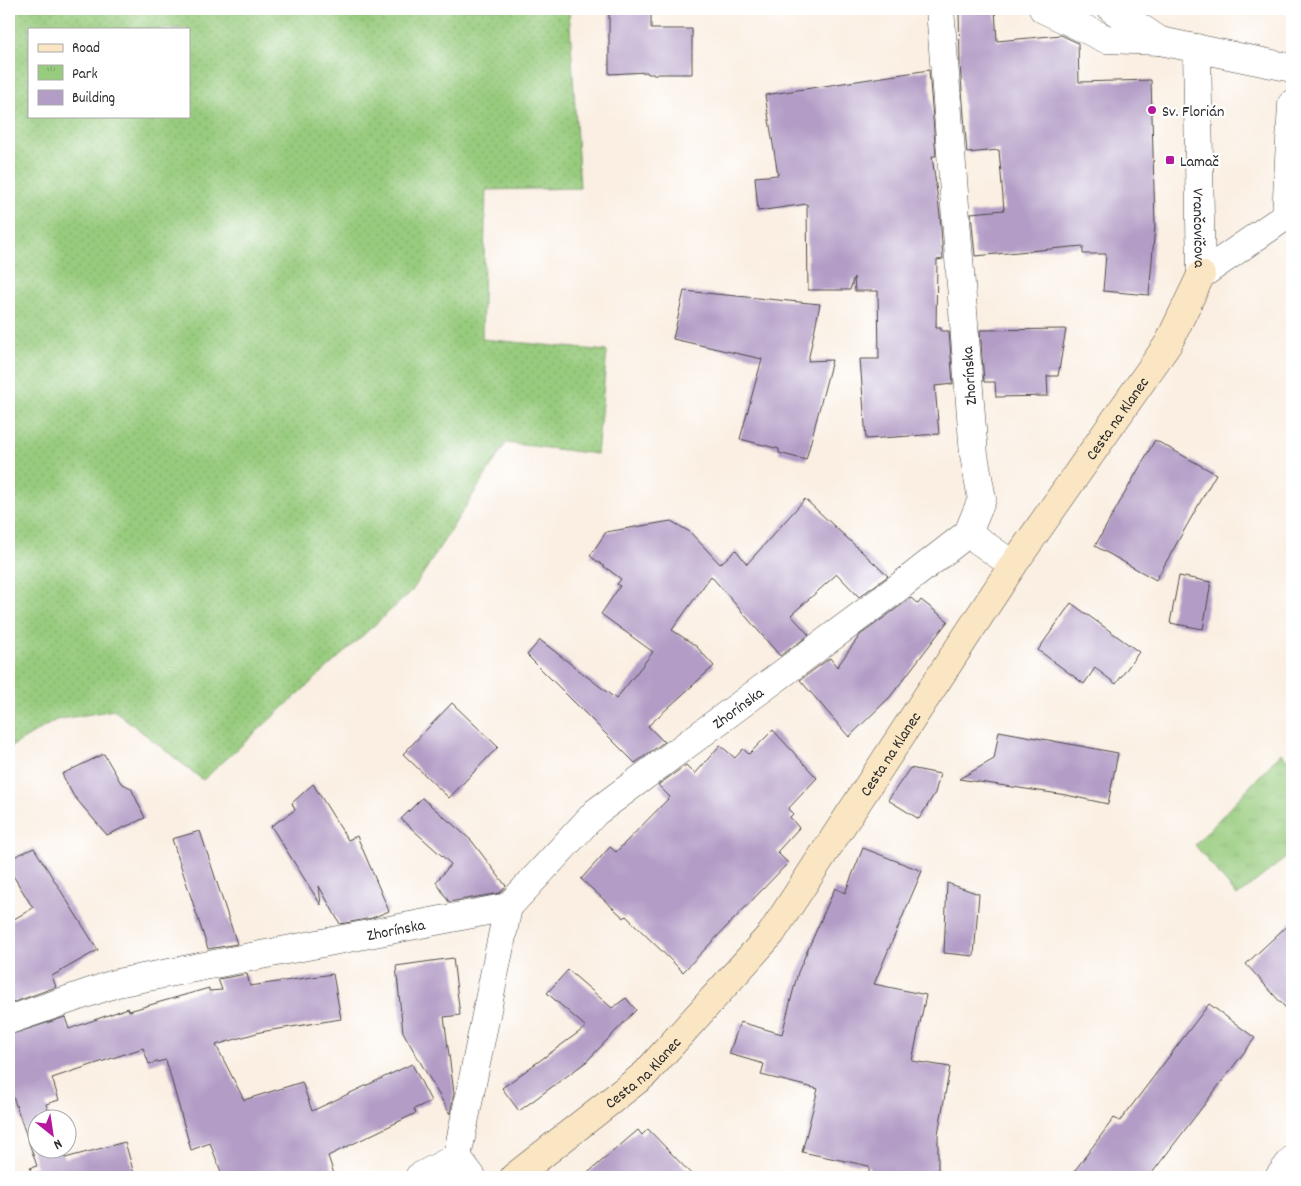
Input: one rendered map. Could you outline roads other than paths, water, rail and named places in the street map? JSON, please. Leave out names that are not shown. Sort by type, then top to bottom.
[{"type":"street","name":"Zhorínska","points":[[9,1020],[117,983],[508,907],[596,812],[895,590],[968,533],[982,499],[974,454],[940,9]]},
{"type":"street","points":[[1043,9],[1106,39],[1160,41],[1292,68]]},
{"type":"street","points":[[1112,9],[1160,41]]},
{"type":"street","name":"Vrančovičova","points":[[1197,48],[1201,275]]},
{"type":"street","points":[[1289,215],[1292,104]]},
{"type":"street","name":"Vrančovičova","points":[[1201,275],[1289,215]]},
{"type":"street","name":"Cesta na Klanec","points":[[514,1177],[645,1074],[772,934],[1014,565],[1168,344],[1201,275]]},
{"type":"street","points":[[968,533],[1014,565]]},
{"type":"street","points":[[419,1177],[464,1167],[508,907]]},
{"type":"street","points":[[1279,1177],[1292,1160]]},
{"type":"place","name":"Sv. Florián","points":[[1152,110]]},
{"type":"place","name":"Lamač","points":[[1170,160]]}]
